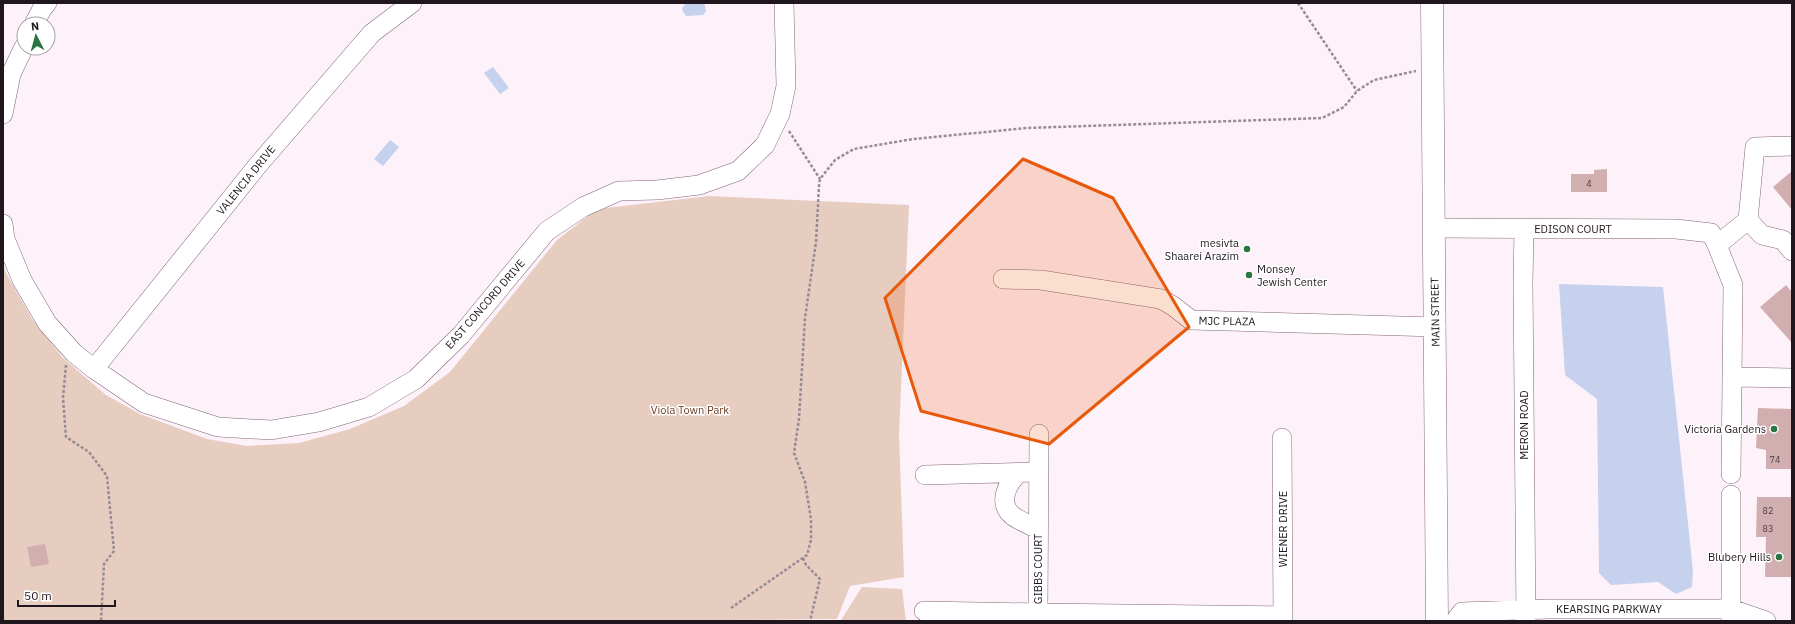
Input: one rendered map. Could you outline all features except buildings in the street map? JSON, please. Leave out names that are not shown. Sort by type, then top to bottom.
[{"type":"main road","name":"MAIN STREET","points":[[1432,3],[1438,621]]},
{"type":"street","points":[[38,16],[42,8],[47,3]]},
{"type":"street","name":"VALENCIA DRIVE","points":[[94,369],[258,165],[372,33],[412,3]]},
{"type":"street","name":"EAST CONCORD DRIVE","points":[[3,224],[6,240],[22,280],[47,323],[74,353],[94,369],[144,403],[218,426],[271,430],[319,422],[368,407],[416,379],[461,335],[546,231],[583,207],[619,191],[657,190],[699,185],[738,171],[765,144],[780,114],[786,86],[784,3]]},
{"type":"street","points":[[3,114],[11,74],[20,56]]},
{"type":"street","points":[[1792,146],[1755,147],[1748,220],[1762,236],[1783,240],[1792,251]]},
{"type":"street","points":[[1731,474],[1733,285],[1714,239],[1748,220]]},
{"type":"street","name":"EDISON COURT","points":[[1434,228],[1676,229],[1714,239]]},
{"type":"street","name":"MERON ROAD","points":[[1524,229],[1523,283],[1526,615]]},
{"type":"street","name":"MJC PLAZA","points":[[1003,279],[1041,280],[1161,299],[1191,320],[1436,327]]},
{"type":"street","points":[[1732,378],[1792,378]]},
{"type":"street","name":"GIBBS COURT","points":[[924,611],[1037,617],[1039,434]]},
{"type":"street","name":"WIENER DRIVE","points":[[1282,438],[1283,619]]},
{"type":"street","points":[[925,475],[1038,472]]},
{"type":"street","points":[[1019,473],[1009,483],[1005,492],[1007,509],[1012,516],[1038,529]]},
{"type":"street","points":[[1731,495],[1731,615]]},
{"type":"street","name":"KEARSING PARKWAY","points":[[1455,621],[1462,612],[1526,615],[1731,615],[1766,621]]},
{"type":"street","points":[[1037,617],[1283,619]]},
{"type":"path","points":[[1298,3],[1357,91]]},
{"type":"path","points":[[730,608],[807,555],[811,540],[811,519],[805,482],[794,453],[799,419],[805,318],[816,242],[820,179],[835,160],[854,149],[913,139],[1027,128],[1322,118],[1344,107],[1357,91],[1374,80],[1420,71]]},
{"type":"path","points":[[775,123],[788,130],[820,179]]},
{"type":"path","points":[[74,353],[66,365],[63,392],[66,437],[89,452],[108,476],[114,550],[104,564],[102,621]]},
{"type":"path","points":[[803,558],[806,565],[820,579],[810,621]]},
{"type":"highlighted area","points":[[1023,159],[1113,198],[1189,327],[1049,444],[921,411],[885,298]]},
{"type":"green space","name":"Viola Town Park","points":[[709,196],[909,205],[899,434],[904,577],[850,586],[837,619],[635,621],[3,621],[3,263],[6,273],[32,319],[62,357],[106,395],[140,414],[207,439],[247,446],[299,443],[350,429],[404,406],[450,372],[557,240],[597,209]]},
{"type":"green space","points":[[862,587],[902,589],[906,621],[841,620]]},
{"type":"water","points":[[702,3],[705,5],[706,11],[703,15],[686,16],[683,12],[682,8],[685,4]]},
{"type":"water","points":[[493,67],[509,88],[500,94],[484,73]]},
{"type":"water","points":[[390,140],[399,147],[383,166],[374,159]]},
{"type":"water","points":[[1559,284],[1663,287],[1693,571],[1692,587],[1676,594],[1658,582],[1611,585],[1599,573],[1597,399],[1565,375]]},
{"type":"place","name":"mesivta Shaarei Arazim","points":[[1247,249]]},
{"type":"place","name":"Monsey Jewish Center","points":[[1249,275]]},
{"type":"place","name":"Victoria Gardens","points":[[1774,429]]},
{"type":"place","name":"Blubery Hills","points":[[1779,557]]}]
